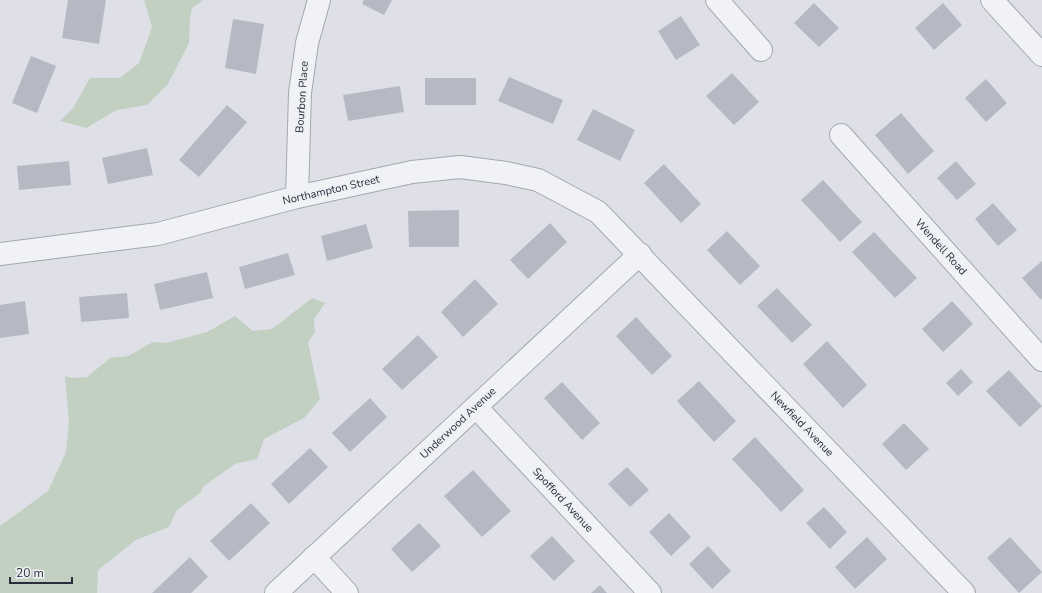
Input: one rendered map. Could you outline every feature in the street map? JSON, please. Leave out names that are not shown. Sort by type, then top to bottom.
[{"type":"street","name":"Bourbon Place","points":[[297,196],[300,92],[307,43],[320,0]]},
{"type":"street","points":[[717,0],[761,50]]},
{"type":"street","points":[[992,0],[1042,55]]},
{"type":"street","name":"Wendell Road","points":[[841,135],[1042,360]]},
{"type":"street","name":"Northampton Street","points":[[0,254],[158,234],[297,196],[412,172],[460,167],[506,173],[538,180],[598,212],[640,254]]},
{"type":"street","name":"Underwood Avenue","points":[[276,593],[640,254]]},
{"type":"street","name":"Newfield Avenue","points":[[640,254],[964,593]]},
{"type":"street","name":"Spofford Avenue","points":[[476,407],[650,593]]},
{"type":"street","points":[[314,558],[347,593]]},
{"type":"green space","points":[[144,0],[203,0],[192,8],[189,43],[168,84],[147,105],[117,110],[86,128],[60,121],[73,108],[90,78],[120,78],[139,63],[152,27]]},
{"type":"green space","points":[[312,298],[325,303],[314,319],[315,332],[308,343],[320,399],[304,418],[264,439],[257,459],[235,464],[204,486],[200,493],[177,510],[169,527],[136,540],[98,570],[97,593],[0,593],[0,526],[48,491],[66,452],[69,422],[65,376],[72,378],[87,377],[110,358],[128,356],[153,342],[166,343],[207,332],[235,316],[253,331],[272,329]]},
{"type":"building","points":[[68,0],[106,0],[99,44],[62,38]]},
{"type":"building","points":[[364,0],[392,0],[384,15],[362,4]]},
{"type":"building","points":[[814,3],[839,28],[819,47],[794,23]]},
{"type":"building","points":[[943,3],[962,25],[934,50],[915,28]]},
{"type":"building","points":[[681,16],[700,45],[676,60],[658,31]]},
{"type":"building","points":[[233,19],[264,24],[256,74],[225,68]]},
{"type":"building","points":[[31,56],[56,66],[37,113],[12,103]]},
{"type":"building","points":[[732,73],[759,102],[734,125],[706,96]]},
{"type":"building","points":[[509,77],[563,100],[553,124],[498,101]]},
{"type":"building","points":[[425,78],[476,78],[476,105],[425,105]]},
{"type":"building","points":[[986,79],[1007,103],[986,122],[965,98]]},
{"type":"building","points":[[400,86],[404,112],[348,121],[343,95]]},
{"type":"building","points":[[227,105],[247,122],[199,177],[179,160]]},
{"type":"building","points":[[593,109],[635,130],[620,161],[577,140]]},
{"type":"building","points":[[901,113],[934,151],[908,174],[875,135]]},
{"type":"building","points":[[147,148],[153,175],[108,184],[102,158]]},
{"type":"building","points":[[69,161],[71,185],[19,190],[17,166]]},
{"type":"building","points":[[956,161],[976,184],[957,200],[937,178]]},
{"type":"building","points":[[664,164],[701,204],[681,223],[644,183]]},
{"type":"building","points":[[823,180],[862,222],[840,242],[801,200]]},
{"type":"building","points":[[993,203],[1017,230],[998,246],[975,219]]},
{"type":"building","points":[[459,210],[459,247],[409,247],[408,211]]},
{"type":"building","points":[[550,223],[567,242],[528,279],[510,260]]},
{"type":"building","points":[[366,224],[373,248],[327,261],[321,236]]},
{"type":"building","points":[[727,231],[760,266],[740,285],[707,250]]},
{"type":"building","points":[[874,232],[917,278],[895,298],[852,252]]},
{"type":"building","points":[[288,253],[295,275],[245,289],[239,267]]},
{"type":"building","points":[[1042,261],[1042,298],[1041,300],[1022,278]]},
{"type":"building","points":[[207,272],[213,298],[160,310],[154,284]]},
{"type":"building","points":[[475,279],[498,304],[463,337],[441,312]]},
{"type":"building","points":[[777,288],[812,325],[792,343],[757,306]]},
{"type":"building","points":[[127,293],[129,318],[81,322],[79,297]]},
{"type":"building","points":[[25,301],[29,334],[0,338],[0,305]]},
{"type":"building","points":[[952,301],[973,324],[943,352],[922,329]]},
{"type":"building","points":[[636,317],[672,356],[652,375],[616,336]]},
{"type":"building","points":[[418,335],[438,357],[402,390],[382,369]]},
{"type":"building","points":[[827,341],[867,385],[843,408],[803,364]]},
{"type":"building","points":[[961,369],[973,382],[958,396],[946,383]]},
{"type":"building","points":[[1009,370],[1042,406],[1020,427],[986,391]]},
{"type":"building","points":[[699,381],[736,421],[714,442],[677,401]]},
{"type":"building","points":[[562,382],[600,423],[582,440],[544,398]]},
{"type":"building","points":[[370,398],[387,417],[350,452],[332,433]]},
{"type":"building","points":[[904,423],[929,449],[906,470],[882,444]]},
{"type":"building","points":[[755,437],[804,490],[781,512],[732,459]]},
{"type":"building","points":[[310,448],[328,467],[289,504],[271,484]]},
{"type":"building","points":[[627,467],[649,490],[630,507],[608,484]]},
{"type":"building","points":[[473,470],[511,511],[482,537],[444,496]]},
{"type":"building","points":[[251,503],[270,523],[229,561],[210,541]]},
{"type":"building","points":[[824,507],[847,532],[830,549],[806,523]]},
{"type":"building","points":[[669,513],[691,537],[671,556],[649,532]]},
{"type":"building","points":[[419,523],[441,546],[412,572],[391,549]]},
{"type":"building","points":[[552,536],[575,561],[554,581],[530,556]]},
{"type":"building","points":[[867,537],[887,559],[855,589],[835,567]]},
{"type":"building","points":[[1010,537],[1042,572],[1019,593],[987,558]]},
{"type":"building","points":[[708,546],[731,571],[712,589],[689,564]]},
{"type":"building","points":[[190,557],[208,577],[191,593],[152,593]]},
{"type":"building","points":[[600,585],[607,593],[591,593]]}]
